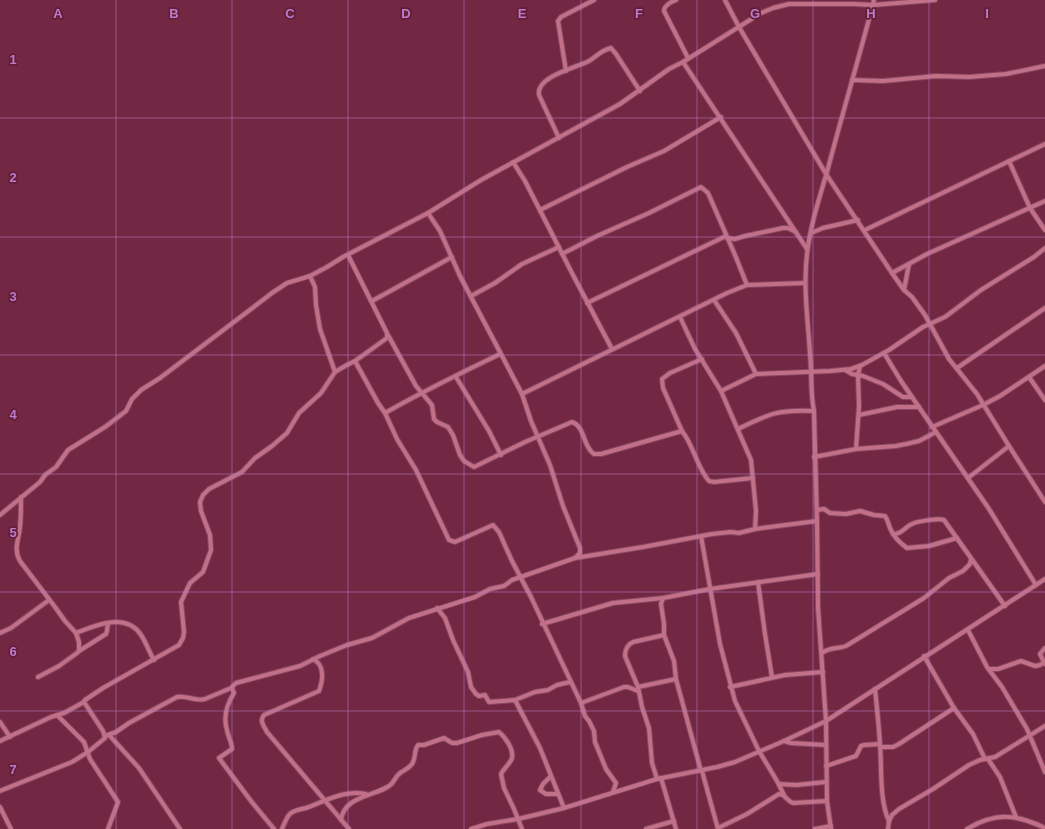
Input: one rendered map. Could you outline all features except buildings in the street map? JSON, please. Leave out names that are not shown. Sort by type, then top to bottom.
[{"type":"street","points":[[566,71],[558,21],[561,17],[594,0]]},
{"type":"street","points":[[676,0],[666,5],[664,11],[688,58]]},
{"type":"street","points":[[725,0],[826,174],[865,230],[892,273],[904,290],[912,297],[949,359],[984,405],[1045,502]]},
{"type":"street","points":[[815,829],[831,827],[827,801],[826,721],[818,608],[814,411],[812,401],[812,372],[805,283],[807,250],[826,174],[874,0]]},
{"type":"street","points":[[0,515],[40,482],[45,474],[59,464],[68,450],[105,427],[126,411],[132,399],[141,390],[160,378],[287,283],[310,276],[348,254],[428,213],[481,180],[620,104],[669,69],[683,62],[760,13],[782,5],[872,5],[935,0]]},
{"type":"street","points":[[559,138],[538,92],[544,81],[588,62],[607,49],[611,48],[640,91]]},
{"type":"street","points":[[683,62],[797,232],[807,250]]},
{"type":"street","points":[[852,80],[883,81],[936,76],[969,77],[1006,74],[1045,66]]},
{"type":"street","points":[[540,210],[627,167],[664,151],[721,117]]},
{"type":"street","points":[[865,230],[1045,144]]},
{"type":"street","points":[[1009,161],[1030,208],[1045,230]]},
{"type":"street","points":[[513,162],[525,181],[612,350]]},
{"type":"street","points":[[562,254],[701,187],[708,193],[747,285]]},
{"type":"street","points":[[892,273],[923,256],[1045,201]]},
{"type":"street","points":[[428,213],[440,232],[500,354],[522,394],[580,548],[580,553],[575,558]]},
{"type":"street","points":[[811,233],[824,228],[858,220]]},
{"type":"street","points":[[587,303],[726,237],[735,239],[783,228],[788,228],[797,232]]},
{"type":"street","points":[[471,296],[495,283],[522,264],[559,247]]},
{"type":"street","points":[[721,391],[756,374],[845,370],[860,366],[884,353],[920,329],[945,317],[981,290],[1045,248]]},
{"type":"street","points":[[348,254],[388,335],[416,386],[432,405],[434,419],[449,428],[464,460],[474,467],[537,436],[570,422],[574,422],[579,427],[591,451],[597,454],[682,431]]},
{"type":"street","points":[[372,301],[452,258]]},
{"type":"street","points":[[904,290],[909,264]]},
{"type":"street","points":[[310,276],[315,287],[316,309],[320,329],[335,372]]},
{"type":"street","points":[[522,394],[747,285],[805,283]]},
{"type":"street","points":[[714,300],[736,333],[756,374]]},
{"type":"street","points":[[957,368],[1045,308]]},
{"type":"street","points":[[680,317],[695,349],[721,391],[751,460],[756,511],[755,529]]},
{"type":"street","points":[[0,742],[84,702],[89,696],[179,645],[184,632],[181,602],[190,583],[203,572],[211,550],[210,535],[201,511],[200,502],[203,495],[209,489],[242,472],[255,458],[287,433],[299,413],[318,397],[335,372],[355,361],[385,340],[388,335]]},
{"type":"street","points":[[884,353],[901,381],[1014,548],[1036,585]]},
{"type":"street","points":[[385,412],[421,392],[456,377],[500,354]]},
{"type":"street","points":[[702,359],[670,373],[662,379],[664,388],[682,431],[709,481],[714,482],[753,478]]},
{"type":"street","points":[[355,361],[378,403],[385,412],[397,439],[424,486],[450,540],[455,542],[492,526],[494,526],[499,532],[581,703],[585,716],[594,731],[595,742],[606,769],[616,783],[612,792]]},
{"type":"street","points":[[856,449],[859,415],[858,375],[860,366]]},
{"type":"street","points":[[932,427],[984,405],[1045,366]]},
{"type":"street","points":[[845,370],[852,374],[863,376],[883,384],[903,397],[912,397]]},
{"type":"street","points":[[456,377],[490,431],[500,455]]},
{"type":"street","points":[[1029,377],[1045,400]]},
{"type":"street","points":[[859,415],[897,407],[919,407]]},
{"type":"street","points":[[738,429],[775,412],[792,410],[814,411]]},
{"type":"street","points":[[814,457],[856,449],[906,444],[919,441],[936,432]]},
{"type":"street","points":[[968,478],[1009,446]]},
{"type":"street","points":[[21,497],[20,528],[16,553],[20,561],[49,600],[76,633],[79,642],[79,651]]},
{"type":"street","points":[[817,510],[824,509],[830,512],[848,514],[860,511],[883,516],[889,521],[893,534],[905,547],[910,548],[929,546],[957,538]]},
{"type":"street","points":[[893,534],[900,534],[913,523],[941,519],[945,521],[1004,606]]},
{"type":"street","points":[[0,791],[72,762],[88,752],[107,735],[178,696],[184,696],[201,701],[232,688],[236,684],[295,668],[347,645],[372,638],[409,618],[475,597],[490,589],[505,585],[512,580],[575,558],[701,536],[731,532],[739,533],[755,529],[817,520]]},
{"type":"street","points":[[701,536],[720,644],[730,687],[735,701],[784,796],[793,804],[827,801]]},
{"type":"street","points":[[822,652],[846,646],[897,615],[938,588],[949,578],[963,571],[970,564],[971,559]]},
{"type":"street","points":[[542,624],[613,603],[663,598],[710,589],[818,574]]},
{"type":"street","points":[[471,829],[487,824],[518,819],[564,808],[612,792],[659,779],[701,771],[735,762],[784,741],[826,721],[924,656],[968,630],[1045,579]]},
{"type":"street","points":[[758,582],[772,677]]},
{"type":"street","points":[[663,598],[661,604],[664,635],[674,661],[676,680],[718,828],[747,814],[777,795],[781,794],[784,796]]},
{"type":"street","points":[[0,633],[11,628],[49,600]]},
{"type":"street","points":[[437,608],[445,618],[453,640],[468,672],[471,687],[479,696],[485,695],[489,702],[506,702],[516,700],[535,692],[548,690],[557,685],[570,682]]},
{"type":"street","points":[[76,633],[108,623],[119,621],[125,623],[137,630],[141,635],[154,660]]},
{"type":"street","points":[[38,677],[66,661],[106,634],[108,623]]},
{"type":"street","points":[[968,630],[989,669],[1002,687],[1021,719],[1045,772]]},
{"type":"street","points":[[664,635],[629,644],[626,649],[626,656],[638,689],[649,728],[652,763],[676,829]]},
{"type":"street","points":[[989,669],[998,669],[1021,661],[1035,666],[1040,665],[1044,663],[1040,654],[1045,648]]},
{"type":"street","points":[[924,656],[954,708],[973,734],[986,759],[993,766],[1002,781],[1016,817]]},
{"type":"street","points":[[313,659],[321,668],[322,676],[319,691],[264,715],[262,723],[267,732],[348,829]]},
{"type":"street","points":[[730,687],[772,677],[823,672]]},
{"type":"street","points":[[628,686],[638,689],[659,682],[676,680]]},
{"type":"street","points":[[581,703],[628,686],[635,681]]},
{"type":"street","points":[[232,688],[234,693],[228,704],[226,715],[226,729],[232,749],[219,758],[250,801],[274,829]]},
{"type":"street","points":[[875,689],[881,745],[884,804],[888,821],[888,829]]},
{"type":"street","points":[[516,700],[540,748],[564,808]]},
{"type":"street","points":[[84,702],[107,735],[139,768],[180,829]]},
{"type":"street","points":[[826,766],[856,756],[861,746],[864,745],[893,746],[899,744],[954,708]]},
{"type":"street","points":[[58,715],[82,739],[93,764],[118,802],[108,829]]},
{"type":"street","points":[[0,722],[10,737]]},
{"type":"street","points":[[888,821],[899,809],[969,765],[995,757],[1045,726]]},
{"type":"street","points":[[341,820],[345,809],[352,803],[367,794],[389,786],[398,775],[411,766],[415,750],[418,745],[424,745],[444,738],[457,743],[482,735],[499,732],[511,749],[512,757],[502,771],[501,777],[504,788],[522,829]]},
{"type":"street","points":[[784,741],[791,743],[826,745]]},
{"type":"street","points":[[993,766],[995,757]]},
{"type":"street","points":[[551,776],[540,788],[540,791],[546,794],[558,794]]},
{"type":"street","points":[[779,784],[796,785],[826,782]]},
{"type":"street","points":[[282,829],[286,819],[292,812],[352,792],[367,794]]},
{"type":"street","points":[[0,807],[11,829]]},
{"type":"street","points":[[968,829],[978,823],[1006,816],[1033,822],[1045,828]]},
{"type":"street","points":[[646,829],[674,821]]}]
